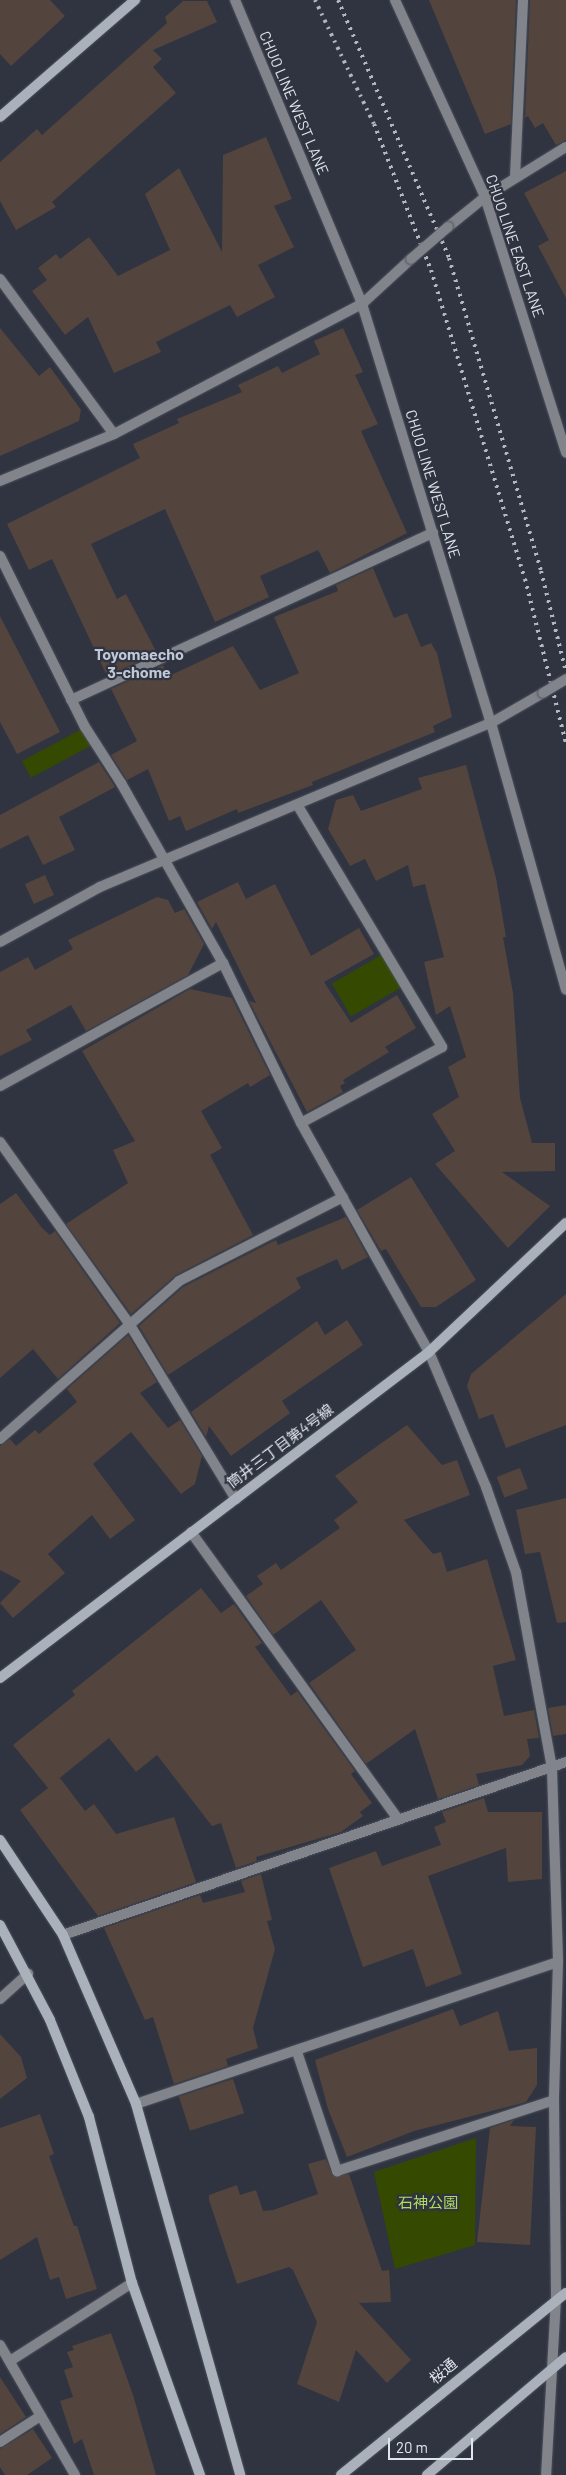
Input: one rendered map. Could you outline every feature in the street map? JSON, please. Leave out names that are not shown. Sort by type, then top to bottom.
[{"type":"street","points":[[0,117],[135,0]]},
{"type":"street","name":"CHUO LINE WEST LANE","points":[[235,0],[362,304],[492,722],[566,990]]},
{"type":"street","name":"CHUO LINE EAST LANE","points":[[395,0],[485,197],[564,440],[566,452]]},
{"type":"street","points":[[515,177],[523,0]]},
{"type":"street","points":[[0,481],[114,434],[362,304],[448,227],[485,197],[566,147]]},
{"type":"street","points":[[0,279],[114,434]]},
{"type":"street","points":[[71,700],[433,533]]},
{"type":"street","points":[[0,556],[71,700],[223,963],[302,1123],[429,1352],[486,1487],[516,1572],[552,1770],[558,1962],[554,2100],[556,2298],[554,2364],[546,2475]]},
{"type":"street","points":[[0,942],[100,887],[163,859],[298,806],[492,722],[566,679]]},
{"type":"street","points":[[298,806],[442,1047],[302,1123]]},
{"type":"street","points":[[0,1086],[223,963]]},
{"type":"street","points":[[0,1142],[130,1324],[236,1499]]},
{"type":"street","points":[[0,1439],[179,1281],[343,1197]]},
{"type":"street","name":"筒井三丁目第4号線","points":[[0,1678],[429,1352],[566,1223]]},
{"type":"street","points":[[191,1532],[397,1818]]},
{"type":"street","points":[[63,1935],[397,1818],[552,1770],[566,1762]]},
{"type":"street","points":[[0,1840],[63,1935],[136,2104],[240,2475]]},
{"type":"street","points":[[0,1925],[28,1974],[89,2116],[132,2283],[200,2475]]},
{"type":"street","points":[[136,2104],[297,2052],[558,1962]]},
{"type":"street","points":[[0,1999],[28,1974]]},
{"type":"street","points":[[297,2052],[337,2170],[554,2100]]},
{"type":"street","points":[[10,2361],[132,2283]]},
{"type":"street","name":"桜通","points":[[341,2475],[556,2298],[566,2293]]},
{"type":"street","points":[[0,2345],[39,2417],[75,2475]]},
{"type":"street","points":[[427,2475],[554,2364],[566,2357]]},
{"type":"street","points":[[0,2442],[39,2417]]},
{"type":"green space","points":[[82,729],[91,746],[31,778],[22,761]]},
{"type":"green space","points":[[383,954],[402,987],[351,1016],[332,984]]},
{"type":"green space","name":"石神公園","points":[[476,2138],[475,2245],[395,2269],[374,2172]]},
{"type":"building","points":[[0,0],[50,0],[65,16],[11,66],[0,54]]},
{"type":"building","points":[[429,0],[516,0],[511,124],[485,134]]},
{"type":"building","points":[[530,0],[566,0],[566,140],[556,145],[543,123],[535,128],[528,116],[525,118]]},
{"type":"building","points":[[183,1],[207,1],[217,22],[153,50],[162,59],[153,67],[176,93],[52,202],[56,207],[16,230],[0,201],[0,162],[37,129],[42,135],[167,23],[165,17]]},
{"type":"building","points":[[266,137],[292,199],[274,206],[294,247],[258,265],[275,297],[237,317],[230,305],[156,342],[161,352],[114,373],[88,317],[65,335],[32,291],[47,280],[38,268],[56,254],[60,259],[89,237],[118,276],[170,250],[145,194],[179,168],[222,252],[223,155]]},
{"type":"building","points":[[566,171],[566,298],[538,246],[549,240],[524,193]]},
{"type":"building","points":[[0,328],[39,376],[50,367],[81,410],[79,421],[0,456]]},
{"type":"building","points":[[343,328],[363,372],[355,375],[378,424],[361,431],[407,533],[330,573],[318,550],[260,576],[269,597],[215,622],[165,509],[91,544],[117,599],[126,594],[157,653],[107,676],[52,559],[29,570],[7,524],[140,458],[133,444],[179,423],[177,419],[242,392],[238,385],[278,366],[282,373],[320,354],[314,341]]},
{"type":"building","points":[[373,568],[394,618],[407,613],[421,647],[431,643],[437,653],[452,717],[433,726],[435,732],[312,782],[313,785],[238,813],[237,809],[186,831],[180,816],[169,821],[148,769],[127,780],[111,755],[137,741],[111,689],[163,665],[169,676],[233,646],[260,690],[299,673],[274,617],[338,591],[336,585]]},
{"type":"building","points":[[0,616],[60,732],[17,754],[0,722]]},
{"type":"building","points":[[99,762],[115,787],[59,817],[75,850],[43,865],[28,835],[0,849],[0,815]]},
{"type":"building","points":[[466,765],[496,878],[506,937],[503,937],[513,993],[520,1098],[532,1143],[555,1143],[555,1171],[502,1172],[550,1206],[508,1248],[435,1164],[455,1151],[432,1114],[459,1097],[448,1067],[466,1057],[450,1006],[436,1015],[424,962],[444,957],[425,884],[413,887],[408,865],[376,881],[365,859],[350,866],[328,829],[336,800],[353,795],[361,811],[422,789],[418,778]]},
{"type":"building","points":[[45,875],[54,895],[34,904],[25,884]]},
{"type":"building","points":[[238,882],[246,899],[275,884],[311,956],[359,928],[374,954],[324,982],[351,1023],[397,995],[416,1028],[385,1047],[389,1052],[343,1080],[345,1083],[340,1086],[343,1092],[307,1112],[249,1001],[256,1003],[216,922],[212,929],[197,902]]},
{"type":"building","points":[[157,897],[168,900],[175,913],[184,909],[204,944],[188,975],[86,1031],[71,1005],[26,1030],[32,1040],[0,1056],[0,972],[28,957],[35,970],[73,949],[68,940]]},
{"type":"building","points":[[190,989],[232,998],[270,1075],[250,1087],[248,1083],[201,1111],[222,1148],[210,1155],[253,1235],[176,1275],[131,1314],[66,1224],[128,1183],[113,1150],[135,1141],[82,1051]]},
{"type":"building","points":[[411,1177],[476,1280],[436,1307],[421,1307],[386,1249],[381,1251],[357,1210]]},
{"type":"building","points":[[16,1193],[42,1228],[50,1235],[55,1231],[120,1323],[58,1379],[33,1349],[0,1378],[0,1204]]},
{"type":"building","points":[[346,1217],[368,1257],[342,1270],[337,1259],[296,1278],[301,1288],[168,1375],[139,1326],[183,1287],[276,1240],[278,1245]]},
{"type":"building","points":[[566,1294],[566,1425],[506,1448],[493,1414],[479,1419],[467,1386],[471,1374]]},
{"type":"building","points":[[347,1320],[363,1345],[282,1401],[290,1413],[231,1456],[209,1426],[206,1437],[191,1412],[317,1321],[325,1335]]},
{"type":"building","points":[[128,1335],[157,1382],[140,1393],[168,1428],[180,1420],[202,1456],[195,1484],[181,1494],[131,1432],[93,1464],[135,1520],[110,1539],[92,1515],[48,1554],[65,1573],[13,1618],[0,1603],[21,1581],[0,1570],[0,1446],[10,1439],[16,1446],[35,1430],[39,1434],[77,1402],[67,1389]]},
{"type":"building","points":[[407,1425],[442,1465],[457,1460],[470,1495],[404,1520],[433,1554],[441,1552],[447,1572],[487,1559],[516,1660],[493,1666],[504,1716],[534,1710],[539,1738],[527,1739],[530,1756],[522,1765],[476,1774],[479,1785],[438,1799],[415,1729],[366,1764],[309,1683],[356,1650],[321,1600],[273,1635],[246,1596],[263,1584],[257,1576],[276,1563],[281,1570],[340,1528],[334,1520],[358,1502],[335,1476]]},
{"type":"building","points":[[520,1468],[528,1489],[505,1497],[497,1477]]},
{"type":"building","points":[[566,1498],[566,1622],[557,1623],[540,1552],[525,1554],[516,1510]]},
{"type":"building","points":[[201,1588],[221,1613],[234,1604],[262,1643],[255,1647],[291,1696],[297,1691],[355,1771],[351,1774],[372,1803],[360,1812],[363,1816],[341,1832],[256,1857],[257,1861],[236,1868],[221,1823],[212,1826],[157,1755],[136,1772],[109,1738],[56,1781],[60,1778],[85,1811],[94,1804],[116,1834],[174,1817],[196,1882],[98,1916],[20,1810],[48,1788],[13,1745],[75,1695],[72,1691]]},
{"type":"building","points":[[566,1705],[566,1734],[553,1736],[548,1708]]},
{"type":"building","points":[[484,1798],[488,1812],[542,1812],[542,1879],[508,1882],[506,1848],[428,1876],[462,1974],[426,1987],[413,1949],[363,1967],[329,1868],[376,1851],[382,1866],[441,1845],[434,1827],[446,1822],[442,1812]]},
{"type":"building","points":[[261,1874],[272,1920],[267,1921],[275,1949],[253,2028],[258,2048],[226,2059],[228,2066],[174,2084],[153,2017],[145,2020],[104,1928],[200,1895],[203,1903],[245,1892],[241,1881]]},
{"type":"building","points":[[453,2009],[460,2026],[498,2011],[509,2051],[537,2048],[537,2085],[526,2102],[414,2131],[347,2157],[328,2109],[315,2060]]},
{"type":"building","points":[[0,2034],[21,2057],[27,2078],[0,2099]]},
{"type":"building","points":[[233,2079],[244,2113],[190,2131],[179,2097]]},
{"type":"building","points":[[40,2114],[54,2154],[49,2156],[74,2226],[77,2226],[97,2289],[66,2299],[59,2277],[50,2280],[37,2237],[0,2260],[0,2128]]},
{"type":"building","points":[[514,2120],[510,2126],[536,2127],[530,2245],[477,2242],[490,2128]]},
{"type":"building","points":[[326,2159],[333,2176],[349,2174],[382,2271],[389,2270],[391,2302],[359,2303],[411,2360],[387,2383],[356,2350],[339,2402],[297,2384],[317,2322],[293,2270],[289,2267],[237,2284],[209,2200],[209,2195],[237,2185],[240,2195],[256,2190],[263,2211],[273,2210],[318,2194],[308,2164]]},
{"type":"building","points":[[111,2333],[133,2395],[156,2475],[94,2475],[82,2439],[74,2444],[60,2401],[73,2397],[64,2370],[73,2367],[67,2352],[74,2350],[72,2346]]},
{"type":"building","points":[[0,2377],[26,2417],[0,2434]]},
{"type":"building","points":[[33,2429],[52,2458],[27,2475],[5,2475],[0,2467],[0,2449]]},
{"type":"railway","points":[[315,0],[374,124],[431,270],[525,579],[566,744]]},
{"type":"railway","points":[[338,0],[449,258],[541,571],[566,672]]},
{"type":"district","name":"Toyomaecho 3-chome","points":[[139,663]]}]
